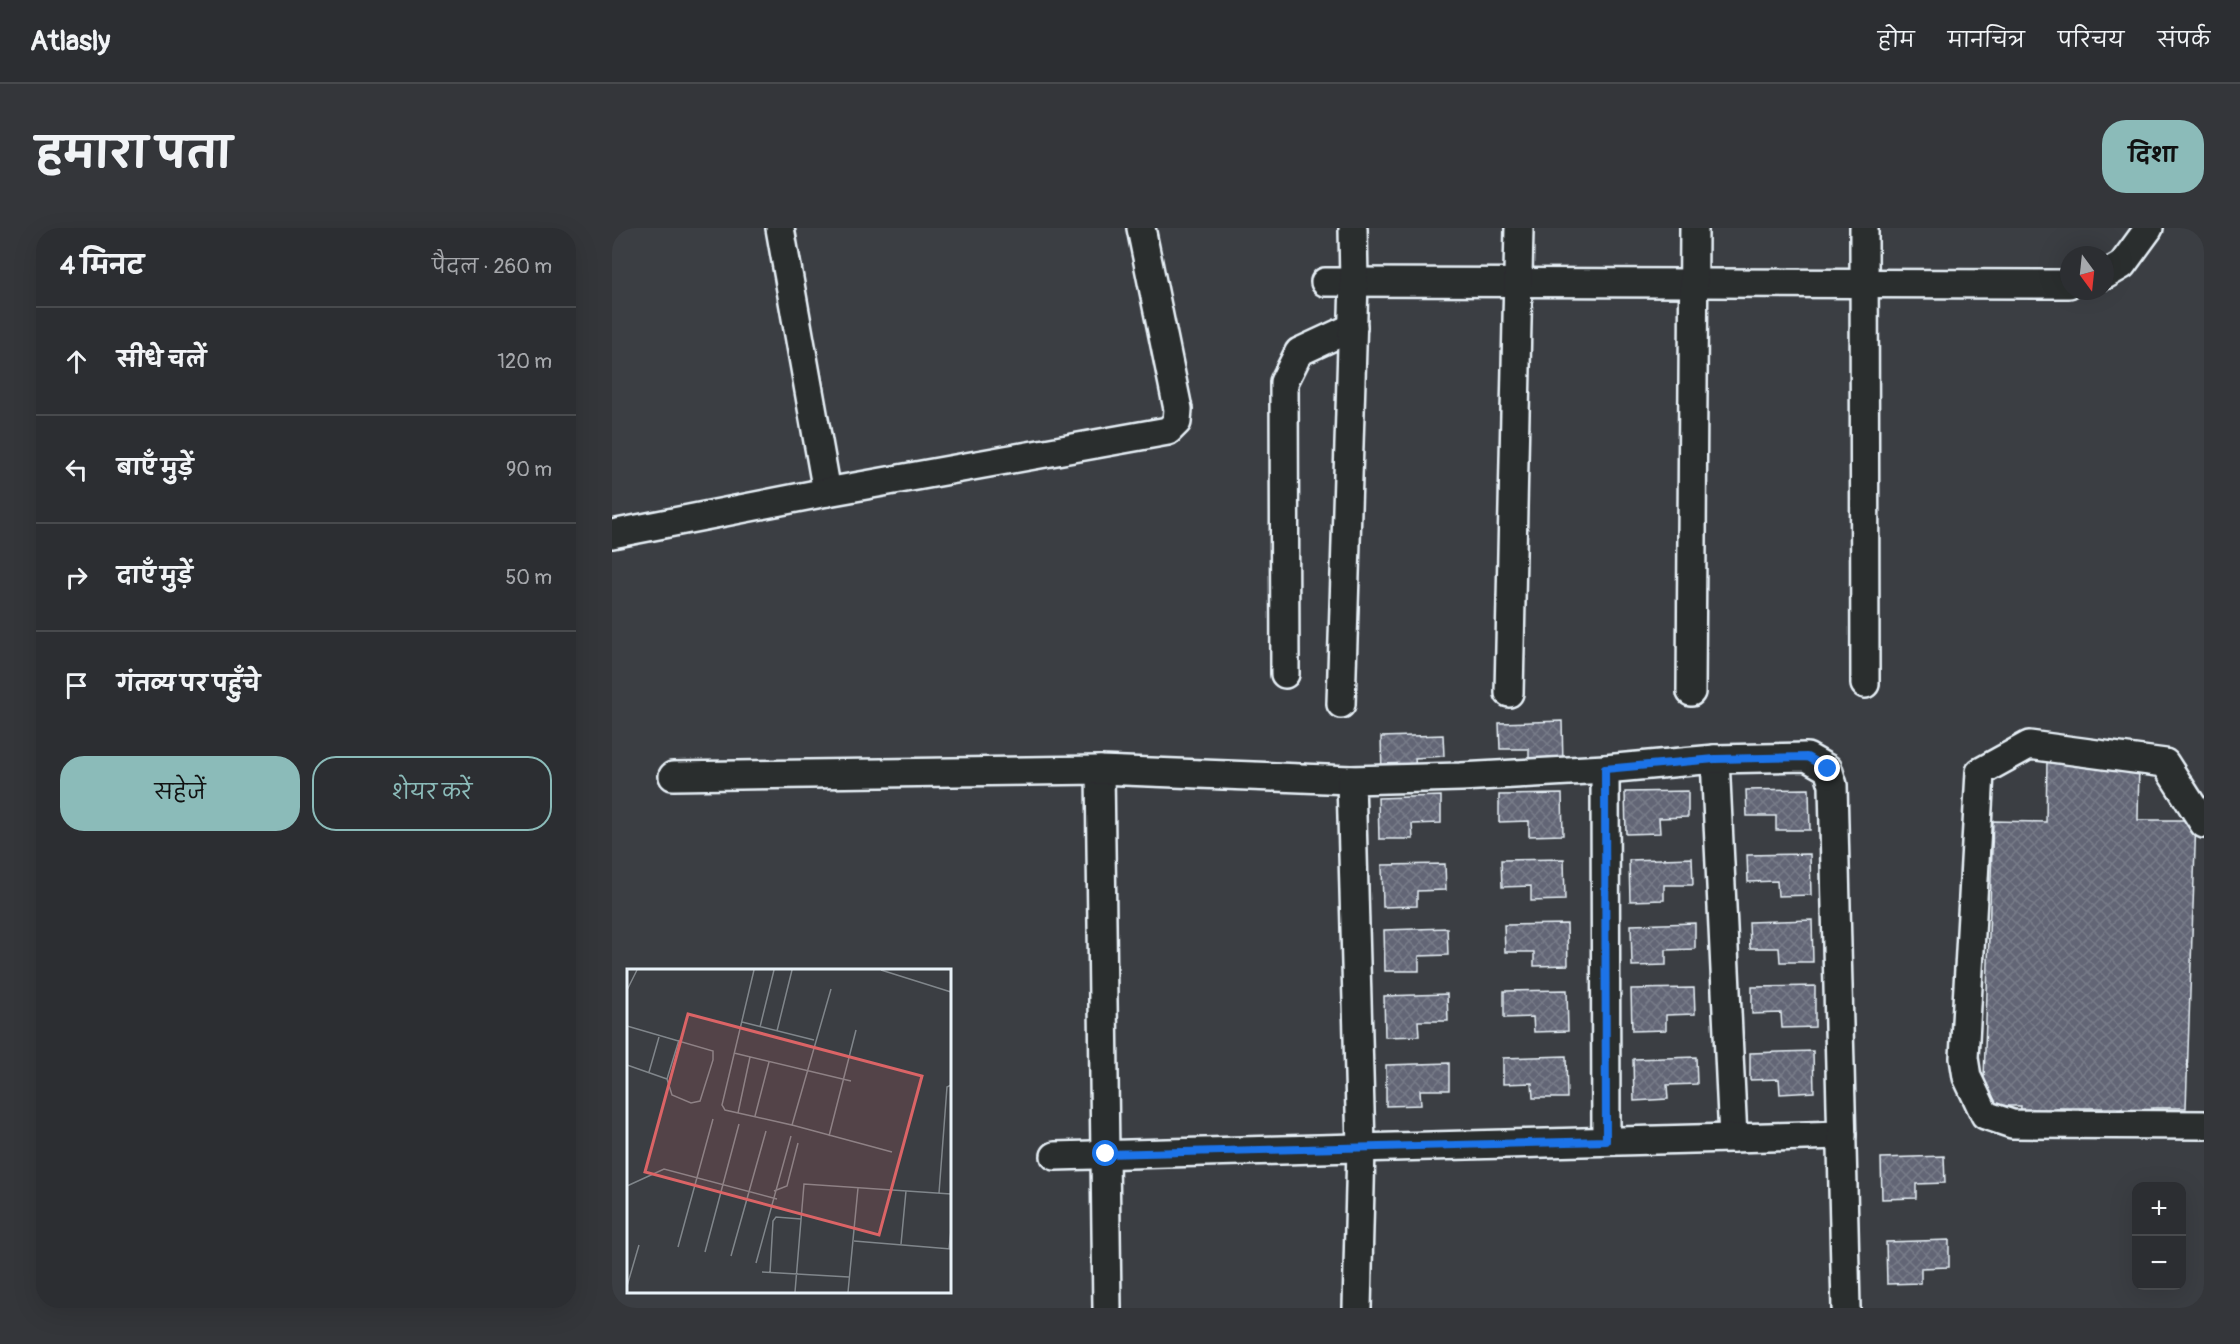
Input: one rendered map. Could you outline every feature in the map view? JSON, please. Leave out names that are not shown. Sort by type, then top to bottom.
[{"type":"street","points":[[780,228],[827,492]]},
{"type":"street","points":[[612,534],[827,492],[1168,431],[1177,422],[1178,409],[1142,228]]},
{"type":"street","points":[[1341,704],[1353,327],[1353,228]]},
{"type":"street","points":[[1509,693],[1519,228]]},
{"type":"street","points":[[1691,692],[1694,228]]},
{"type":"street","points":[[1864,228],[1865,684]]},
{"type":"street","points":[[2114,269],[2122,265],[2149,228]]},
{"type":"street","points":[[1325,282],[2060,284]]},
{"type":"street","points":[[1285,674],[1284,382],[1299,352],[1353,327]]},
{"type":"street","points":[[2204,824],[2165,763],[2029,745],[1980,772],[1964,1058],[1967,1077],[1985,1115],[2012,1124],[2204,1125]]},
{"type":"street","points":[[673,776],[1100,770],[1352,780],[1605,769],[1715,759],[1807,757],[1828,769],[1833,785],[1846,1308]]},
{"type":"street","points":[[1715,759],[1733,1137]]},
{"type":"street","points":[[1605,769],[1606,1141]]},
{"type":"street","points":[[1100,770],[1107,1308]]},
{"type":"street","points":[[1352,780],[1361,1147],[1358,1308]]},
{"type":"street","points":[[1055,1156],[1842,1135]]},
{"type":"building","points":[[1562,721],[1563,763],[1529,763],[1529,749],[1500,749],[1499,723]]},
{"type":"building","points":[[1443,735],[1444,756],[1415,758],[1416,773],[1382,774],[1381,737]]},
{"type":"building","points":[[2047,759],[2139,763],[2138,820],[2196,820],[2186,1108],[2152,1108],[2152,1122],[2122,1122],[2122,1108],[2053,1108],[2052,1120],[2020,1120],[2021,1106],[1983,1106],[1993,821],[2046,822]]},
{"type":"building","points":[[1809,789],[1810,830],[1776,830],[1776,816],[1747,816],[1746,790]]},
{"type":"building","points":[[1688,791],[1688,817],[1659,818],[1660,833],[1626,834],[1625,792]]},
{"type":"building","points":[[1562,794],[1563,835],[1529,836],[1529,821],[1499,822],[1499,795]]},
{"type":"building","points":[[1441,796],[1441,823],[1412,824],[1413,839],[1379,839],[1378,798]]},
{"type":"building","points":[[1810,854],[1811,895],[1778,896],[1777,881],[1748,882],[1747,855]]},
{"type":"building","points":[[1692,858],[1693,885],[1664,885],[1664,900],[1630,901],[1629,860]]},
{"type":"building","points":[[1564,859],[1565,900],[1531,901],[1531,886],[1502,887],[1501,860]]},
{"type":"building","points":[[1445,864],[1446,890],[1417,891],[1417,906],[1383,907],[1382,865]]},
{"type":"building","points":[[1812,920],[1813,962],[1780,962],[1779,948],[1750,948],[1749,922]]},
{"type":"building","points":[[1695,923],[1695,949],[1666,950],[1666,965],[1632,966],[1631,925]]},
{"type":"building","points":[[1567,924],[1568,965],[1534,966],[1534,952],[1505,952],[1504,925]]},
{"type":"building","points":[[1447,928],[1448,955],[1419,956],[1419,971],[1385,971],[1384,930]]},
{"type":"building","points":[[1815,986],[1815,1027],[1782,1028],[1781,1013],[1752,1014],[1752,987]]},
{"type":"building","points":[[1694,988],[1695,1014],[1666,1015],[1666,1030],[1632,1031],[1631,989]]},
{"type":"building","points":[[1567,990],[1568,1031],[1534,1032],[1533,1017],[1504,1018],[1504,991]]},
{"type":"building","points":[[1447,994],[1448,1021],[1418,1021],[1419,1036],[1385,1037],[1384,996]]},
{"type":"building","points":[[1813,1051],[1814,1092],[1780,1094],[1779,1079],[1750,1080],[1750,1053]]},
{"type":"building","points":[[1566,1056],[1567,1098],[1533,1098],[1532,1083],[1503,1084],[1503,1058]]},
{"type":"building","points":[[1696,1057],[1697,1084],[1667,1085],[1668,1099],[1634,1101],[1633,1059]]},
{"type":"building","points":[[1449,1063],[1449,1090],[1420,1090],[1421,1105],[1386,1106],[1386,1065]]},
{"type":"building","points":[[1944,1156],[1945,1183],[1916,1184],[1916,1198],[1882,1199],[1881,1158]]},
{"type":"building","points":[[1949,1240],[1949,1267],[1921,1268],[1921,1283],[1887,1284],[1886,1242]]},
{"type":"route","points":[[1106,1154],[1606,1141],[1605,769],[1715,759],[1807,757],[1828,769]]}]
